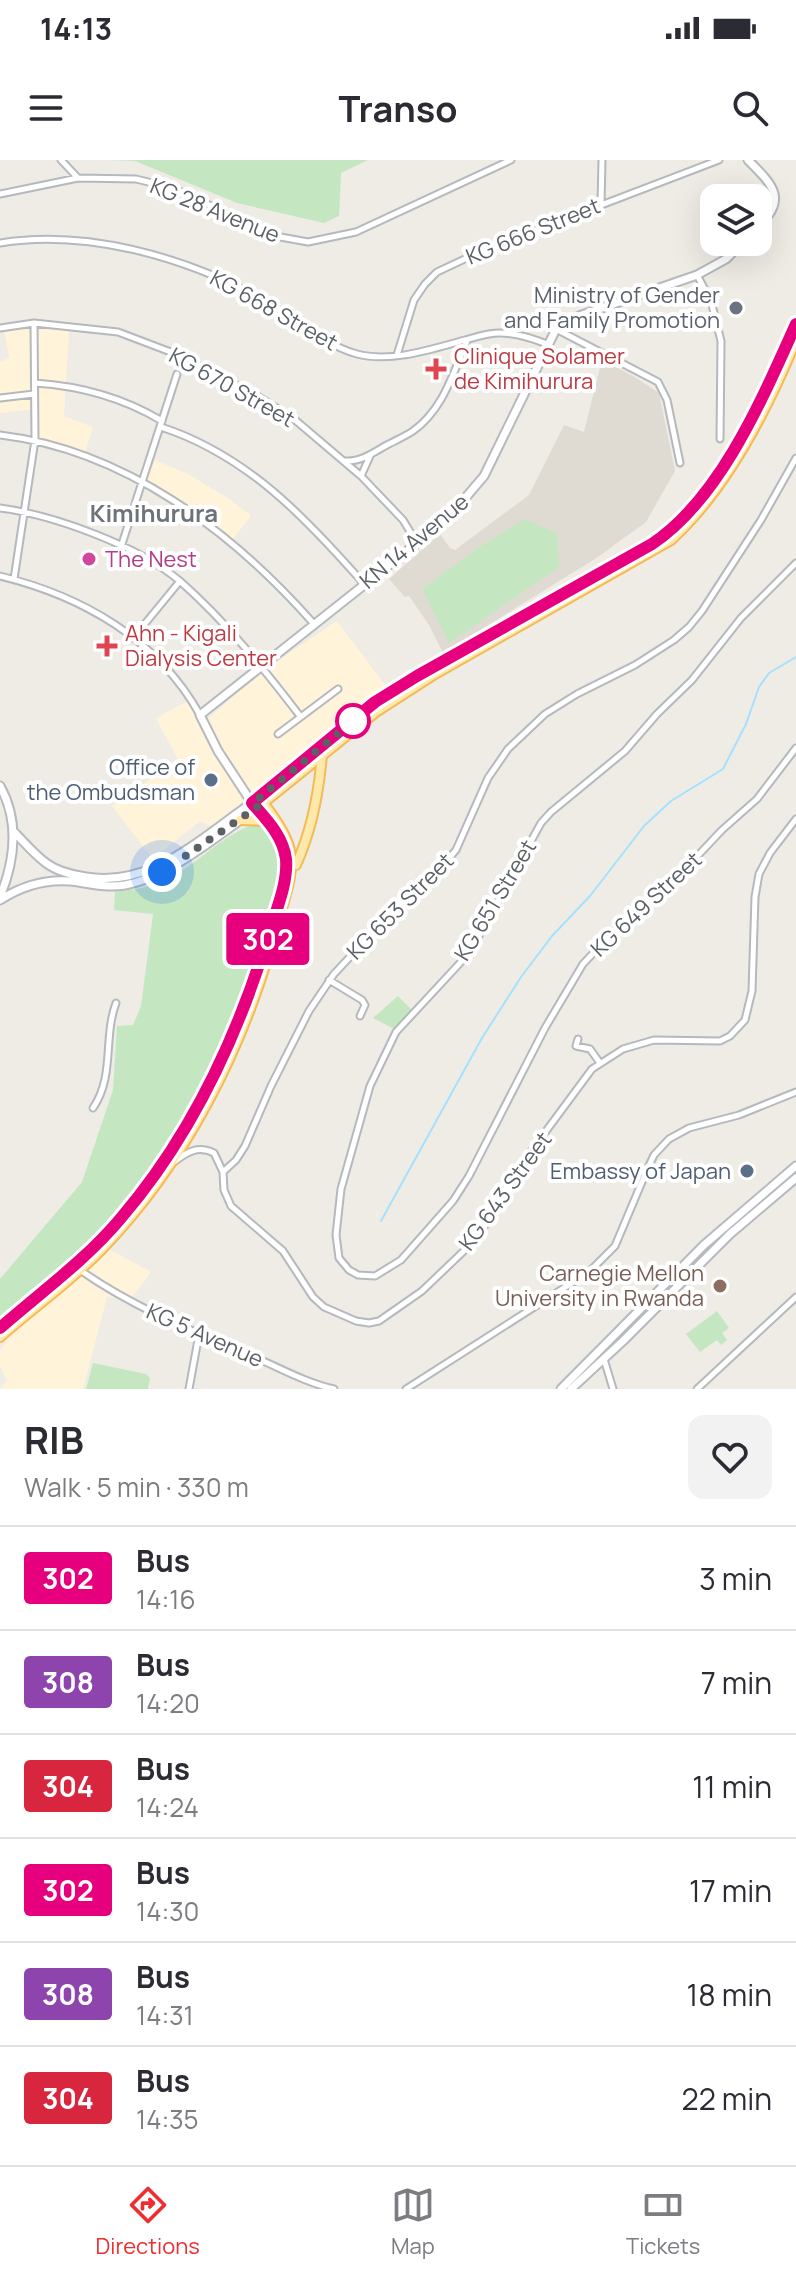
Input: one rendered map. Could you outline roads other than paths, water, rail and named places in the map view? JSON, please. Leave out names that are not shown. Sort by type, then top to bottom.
[{"type":"main road","points":[[748,160],[770,184]]},
{"type":"main road","points":[[772,188],[776,196],[772,213]]},
{"type":"main road","points":[[556,329],[579,316],[697,275],[729,256]]},
{"type":"main road","points":[[14,832],[57,870],[107,880],[127,878],[156,868],[240,820],[375,702],[652,544],[676,527],[742,437],[796,324]]},
{"type":"main road","name":"KN 14 Avenue","points":[[200,715],[450,516],[484,476],[556,329]]},
{"type":"main road","points":[[0,899],[42,882],[70,881],[109,887],[142,881],[171,867],[376,712],[435,674],[671,540],[690,522],[747,441],[796,340]]},
{"type":"main road","points":[[200,715],[218,751],[287,838],[293,856],[292,873]]},
{"type":"main road","points":[[0,1337],[80,1270],[122,1228],[171,1164],[221,1077],[243,1028],[303,846],[320,777],[322,755]]},
{"type":"main road","points":[[0,786],[14,832],[14,854],[0,899]]},
{"type":"main road","points":[[0,1327],[74,1266],[121,1219],[167,1158],[218,1069],[244,1011],[286,869],[283,845],[258,803]]},
{"type":"main road","points":[[240,820],[267,821]]},
{"type":"main road","points":[[561,1389],[704,1245],[796,1166]]},
{"type":"main road","points":[[571,1389],[730,1234],[796,1178]]},
{"type":"street","points":[[61,160],[78,178]]},
{"type":"street","name":"KG 28 Avenue","points":[[0,194],[78,178],[136,179],[163,184],[267,233],[308,242],[356,232],[511,160]]},
{"type":"street","points":[[601,204],[602,160]]},
{"type":"street","name":"KG 666 Street","points":[[397,355],[414,300],[431,277],[478,253],[719,160]]},
{"type":"street","name":"KG 668 Street","points":[[0,243],[20,240],[106,245],[203,271],[258,297],[348,351],[377,358],[501,333],[522,335],[547,344]]},
{"type":"street","points":[[697,275],[711,301],[721,341],[720,439]]},
{"type":"street","points":[[14,579],[35,440],[34,323]]},
{"type":"street","name":"KG 670 Street","points":[[0,328],[34,323],[118,332],[176,354],[294,419],[361,476],[403,520],[417,543]]},
{"type":"street","points":[[556,329],[658,382],[667,400],[680,463]]},
{"type":"street","points":[[344,461],[370,455],[412,431],[429,416],[443,396],[467,340]]},
{"type":"street","points":[[121,547],[177,374]]},
{"type":"street","points":[[35,383],[67,385],[109,395],[220,453],[266,483],[301,515],[364,584]]},
{"type":"street","points":[[0,398],[34,394]]},
{"type":"street","points":[[0,435],[35,440],[92,458],[143,483],[211,527],[268,575],[314,624]]},
{"type":"street","points":[[361,476],[370,455]]},
{"type":"street","name":"KG 653 Street","points":[[223,1172],[245,1146],[271,1086],[309,1011],[329,980],[418,884],[456,850],[488,778],[508,749],[558,706],[635,665],[689,627],[761,520],[796,458]]},
{"type":"street","points":[[0,508],[24,511],[77,527],[121,547],[180,581],[262,665],[300,716]]},
{"type":"street","name":"KG 651 Street","points":[[476,1163],[460,1192],[401,1260],[385,1271],[366,1277],[358,1275],[343,1263],[337,1249],[336,1235],[345,1170],[370,1086],[396,1032],[475,943],[541,823],[625,751],[692,680],[741,618],[796,563]]},
{"type":"street","points":[[0,576],[47,589],[87,607],[134,637],[180,686],[200,715]]},
{"type":"street","points":[[134,637],[180,581]]},
{"type":"street","points":[[278,734],[338,689]]},
{"type":"street","name":"KG 649 Street","points":[[476,1163],[545,1028],[583,964],[617,928],[688,866],[757,799],[796,748]]},
{"type":"street","name":"KG 643 Street","points":[[223,1172],[224,1190],[231,1206],[283,1251],[313,1297],[342,1316],[374,1323],[422,1291],[468,1247],[487,1223],[512,1177],[544,1138],[583,1079],[600,1063],[631,1045],[654,1040],[720,1041],[730,1036],[745,1020],[752,991],[755,897],[759,874],[770,853],[796,819]]},
{"type":"street","points":[[329,980],[362,1000],[365,1005],[360,1016]]},
{"type":"street","points":[[93,1108],[103,1094],[107,1080],[111,1016],[116,1003]]},
{"type":"street","points":[[578,1039],[576,1046],[590,1049],[600,1063]]},
{"type":"street","points":[[406,1389],[597,1266],[615,1246],[650,1163],[669,1139],[689,1128],[739,1115],[796,1092]]},
{"type":"street","points":[[171,1164],[188,1151],[209,1150],[214,1153],[223,1172]]},
{"type":"street","name":"KG 5 Avenue","points":[[80,1270],[110,1291],[199,1334],[300,1379],[334,1389]]},
{"type":"street","points":[[697,1389],[796,1297]]},
{"type":"street","points":[[189,1389],[199,1334]]},
{"type":"street","points":[[604,1359],[613,1389]]},
{"type":"waterway","points":[[381,1221],[482,1038],[521,977],[644,826],[671,801],[723,769],[746,724],[759,687],[769,673],[796,657]]},
{"type":"place","name":"Ministry of Gender and Family Promotion","points":[[736,308]]},
{"type":"place","name":"Clinique Solamer de Kimihurura","points":[[436,369]]},
{"type":"place","name":"The Nest","points":[[89,559]]},
{"type":"place","name":"Ahn - Kigali Dialysis Center","points":[[107,646]]},
{"type":"place","name":"Office of the Ombudsman","points":[[211,780]]},
{"type":"place","name":"Embassy of Japan","points":[[747,1171]]},
{"type":"place","name":"Carnegie Mellon University in Rwanda","points":[[720,1286]]},
{"type":"district","name":"Kimihurura","points":[[154,514]]}]
